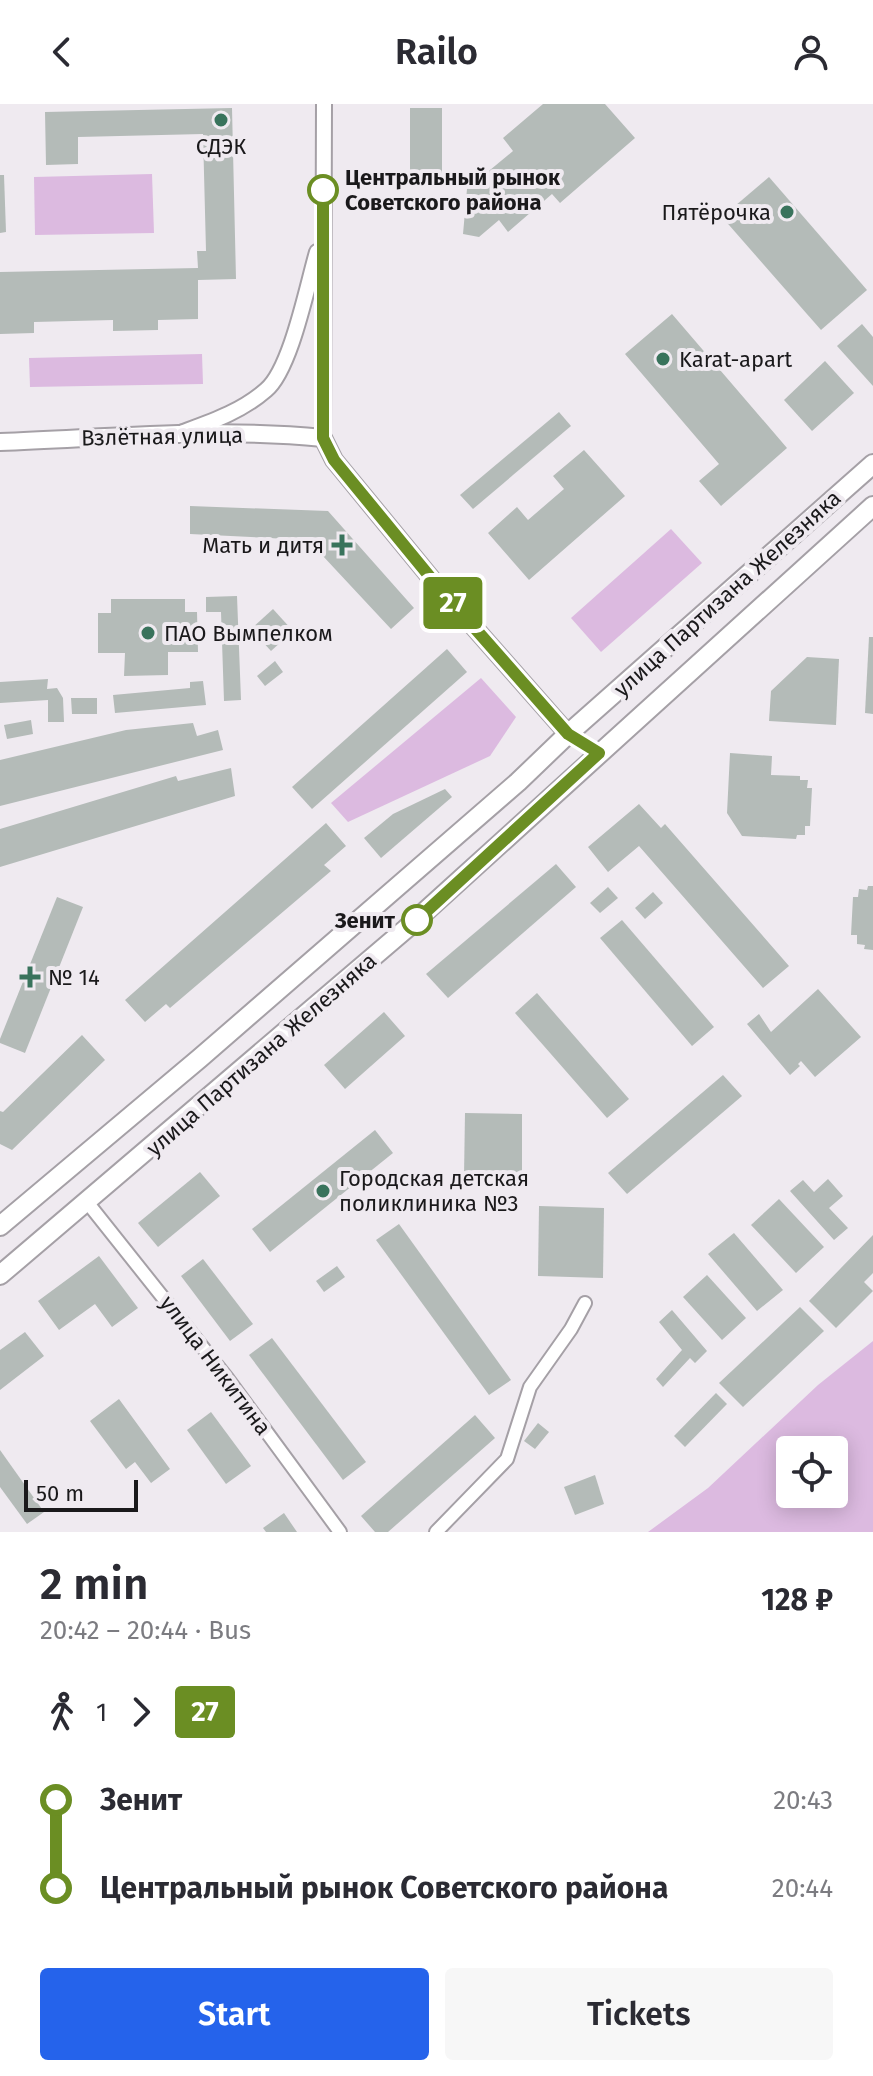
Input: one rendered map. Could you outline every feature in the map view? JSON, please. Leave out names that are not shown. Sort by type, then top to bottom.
[{"type":"main road","name":"Взлётная улица","points":[[0,442],[183,432],[323,438]]},
{"type":"main road","points":[[323,438],[334,460],[435,583],[568,734],[599,753]]},
{"type":"main road","name":"улица Партизана Железняка","points":[[0,1226],[200,1058],[518,782],[873,464]]},
{"type":"main road","name":"улица Партизана Железняка","points":[[0,1275],[407,928],[873,506]]},
{"type":"street","points":[[323,438],[324,104]]},
{"type":"street","points":[[183,432],[238,410],[268,389],[282,371],[322,236]]},
{"type":"street","name":"улица Никитина","points":[[87,1202],[227,1378],[340,1532]]},
{"type":"street","points":[[436,1532],[507,1459],[530,1387],[571,1329],[585,1303]]},
{"type":"shaded area","points":[[152,174],[154,233],[35,235],[34,177]]},
{"type":"shaded area","points":[[202,354],[203,384],[30,387],[29,358]]},
{"type":"shaded area","points":[[671,529],[702,563],[601,652],[571,618]]},
{"type":"shaded area","points":[[481,678],[516,717],[490,756],[348,822],[331,803]]},
{"type":"shaded area","points":[[873,1341],[873,1532],[648,1532],[708,1488],[818,1385]]},
{"type":"building","points":[[543,104],[605,104],[635,138],[560,203],[552,194],[508,232],[499,220],[479,237],[463,234],[467,189],[513,151],[503,138]]},
{"type":"building","points":[[232,108],[236,279],[198,280],[198,319],[158,320],[158,330],[113,331],[113,320],[34,322],[34,333],[0,334],[0,272],[198,268],[197,251],[206,251],[203,134],[78,137],[78,164],[46,165],[45,112]]},
{"type":"building","points":[[410,108],[442,108],[442,182],[410,182]]},
{"type":"building","points":[[0,175],[4,175],[6,232],[0,233]]},
{"type":"building","points":[[769,177],[867,290],[821,330],[722,217]]},
{"type":"building","points":[[672,314],[787,448],[721,506],[699,481],[719,464],[625,354]]},
{"type":"building","points":[[862,324],[873,337],[873,386],[837,346]]},
{"type":"building","points":[[825,361],[854,393],[812,431],[784,400]]},
{"type":"building","points":[[559,412],[571,426],[473,509],[460,495]]},
{"type":"building","points":[[584,450],[625,496],[529,580],[488,533],[517,507],[528,520],[564,489],[553,476]]},
{"type":"building","points":[[190,506],[328,511],[414,608],[391,629],[308,540],[190,534]]},
{"type":"building","points":[[237,596],[241,700],[224,701],[221,612],[206,612],[206,597]]},
{"type":"building","name":"ПАО Вымпелком","points":[[111,599],[185,599],[185,612],[197,612],[198,652],[168,652],[168,675],[124,676],[125,653],[98,653],[98,613],[111,613]]},
{"type":"building","points":[[273,609],[293,631],[271,651],[251,629]]},
{"type":"building","points":[[869,637],[873,637],[873,714],[865,713]]},
{"type":"building","points":[[447,649],[467,672],[312,809],[292,787]]},
{"type":"building","points":[[807,657],[839,659],[836,725],[769,721],[771,691]]},
{"type":"building","points":[[275,661],[283,672],[265,686],[257,676]]},
{"type":"building","points":[[48,679],[47,689],[57,688],[63,698],[64,722],[48,722],[48,700],[0,703],[0,682]]},
{"type":"building","points":[[203,681],[206,705],[115,713],[113,695],[190,688],[190,682]]},
{"type":"building","points":[[71,698],[97,698],[97,714],[72,714]]},
{"type":"building","points":[[31,720],[33,734],[7,739],[4,725]]},
{"type":"building","points":[[193,723],[197,736],[218,730],[223,750],[0,806],[0,760],[126,730]]},
{"type":"building","points":[[730,753],[772,756],[771,775],[800,776],[800,780],[808,780],[807,788],[812,788],[810,826],[805,826],[805,835],[797,835],[796,839],[742,836],[727,813]]},
{"type":"building","points":[[231,768],[235,796],[0,867],[0,829],[176,776],[178,781]]},
{"type":"building","points":[[445,789],[452,797],[381,858],[364,838],[393,814]]},
{"type":"building","points":[[639,804],[661,828],[665,824],[789,966],[763,988],[639,846],[608,872],[588,847]]},
{"type":"building","points":[[326,823],[346,846],[324,865],[331,871],[170,1008],[166,1004],[145,1022],[125,1000]]},
{"type":"building","points":[[556,864],[576,887],[448,998],[426,974]]},
{"type":"building","points":[[868,886],[873,886],[873,950],[864,949],[865,945],[857,944],[857,935],[851,935],[853,897],[858,897],[859,889],[867,890]]},
{"type":"building","points":[[608,887],[618,898],[600,913],[590,903]]},
{"type":"building","points":[[653,892],[663,903],[645,919],[635,908]]},
{"type":"building","points":[[57,897],[83,907],[25,1053],[0,1043],[0,1039]]},
{"type":"building","points":[[622,920],[714,1027],[692,1046],[600,938]]},
{"type":"building","points":[[818,989],[861,1037],[815,1077],[801,1061],[790,1075],[747,1024],[759,1014],[771,1032]]},
{"type":"building","points":[[537,993],[629,1099],[607,1118],[515,1013]]},
{"type":"building","points":[[384,1012],[405,1036],[345,1089],[324,1065]]},
{"type":"building","points":[[82,1035],[105,1060],[12,1150],[0,1144],[0,1111],[3,1112]]},
{"type":"building","points":[[723,1075],[742,1096],[627,1194],[608,1173]]},
{"type":"building","points":[[465,1113],[522,1114],[522,1176],[464,1176]]},
{"type":"building","name":"Городская детская поликлиника №3","points":[[375,1130],[393,1153],[270,1252],[252,1229]]},
{"type":"building","points":[[200,1172],[220,1196],[158,1247],[138,1223]]},
{"type":"building","points":[[828,1179],[843,1196],[829,1208],[848,1228],[834,1240],[790,1191],[803,1180],[814,1192]]},
{"type":"building","points":[[779,1199],[824,1247],[796,1273],[751,1225]]},
{"type":"building","points":[[539,1206],[604,1208],[603,1278],[538,1276]]},
{"type":"building","points":[[399,1224],[511,1380],[489,1395],[376,1240]]},
{"type":"building","points":[[734,1233],[783,1290],[757,1311],[708,1254]]},
{"type":"building","points":[[873,1235],[873,1273],[864,1282],[873,1291],[836,1328],[809,1301]]},
{"type":"building","points":[[99,1256],[138,1308],[112,1327],[95,1304],[59,1330],[38,1301]]},
{"type":"building","points":[[203,1259],[253,1324],[230,1341],[181,1276]]},
{"type":"building","points":[[337,1266],[345,1277],[324,1292],[316,1281]]},
{"type":"building","points":[[707,1275],[746,1318],[722,1340],[683,1297]]},
{"type":"building","points":[[800,1307],[824,1331],[743,1407],[719,1383]]},
{"type":"building","points":[[672,1310],[707,1351],[695,1363],[690,1358],[663,1387],[656,1379],[682,1350],[659,1322]]},
{"type":"building","points":[[25,1332],[44,1356],[0,1390],[0,1350]]},
{"type":"building","points":[[272,1338],[366,1462],[343,1480],[249,1355]]},
{"type":"building","points":[[716,1393],[727,1404],[685,1447],[674,1436]]},
{"type":"building","points":[[119,1399],[170,1469],[151,1483],[135,1462],[126,1469],[90,1421]]},
{"type":"building","points":[[211,1412],[251,1466],[226,1484],[187,1430]]},
{"type":"building","points":[[475,1415],[495,1438],[388,1532],[375,1532],[361,1516]]},
{"type":"building","points":[[538,1423],[549,1432],[535,1449],[524,1441]]},
{"type":"building","points":[[0,1450],[44,1512],[27,1524],[0,1487]]},
{"type":"building","points":[[595,1475],[604,1504],[575,1515],[564,1487]]},
{"type":"building","points":[[284,1513],[297,1532],[266,1532],[263,1528]]},
{"type":"bus line","name":"27","points":[[323,190],[323,438],[334,460],[435,583],[568,734],[599,753],[417,920]]},
{"type":"place","name":"СДЭК","points":[[221,120]]},
{"type":"place","name":"Центральный рынок Советского района","points":[[323,190]]},
{"type":"place","name":"Пятёрочка","points":[[787,212]]},
{"type":"place","name":"Karat-apart","points":[[663,359]]},
{"type":"place","name":"Мать и дитя","points":[[342,545]]},
{"type":"place","name":"ПАО Вымпелком","points":[[148,633]]},
{"type":"place","name":"Зенит","points":[[417,920]]},
{"type":"place","name":"№ 14","points":[[30,977]]},
{"type":"place","name":"Городская детская поликлиника №3","points":[[323,1191]]}]
